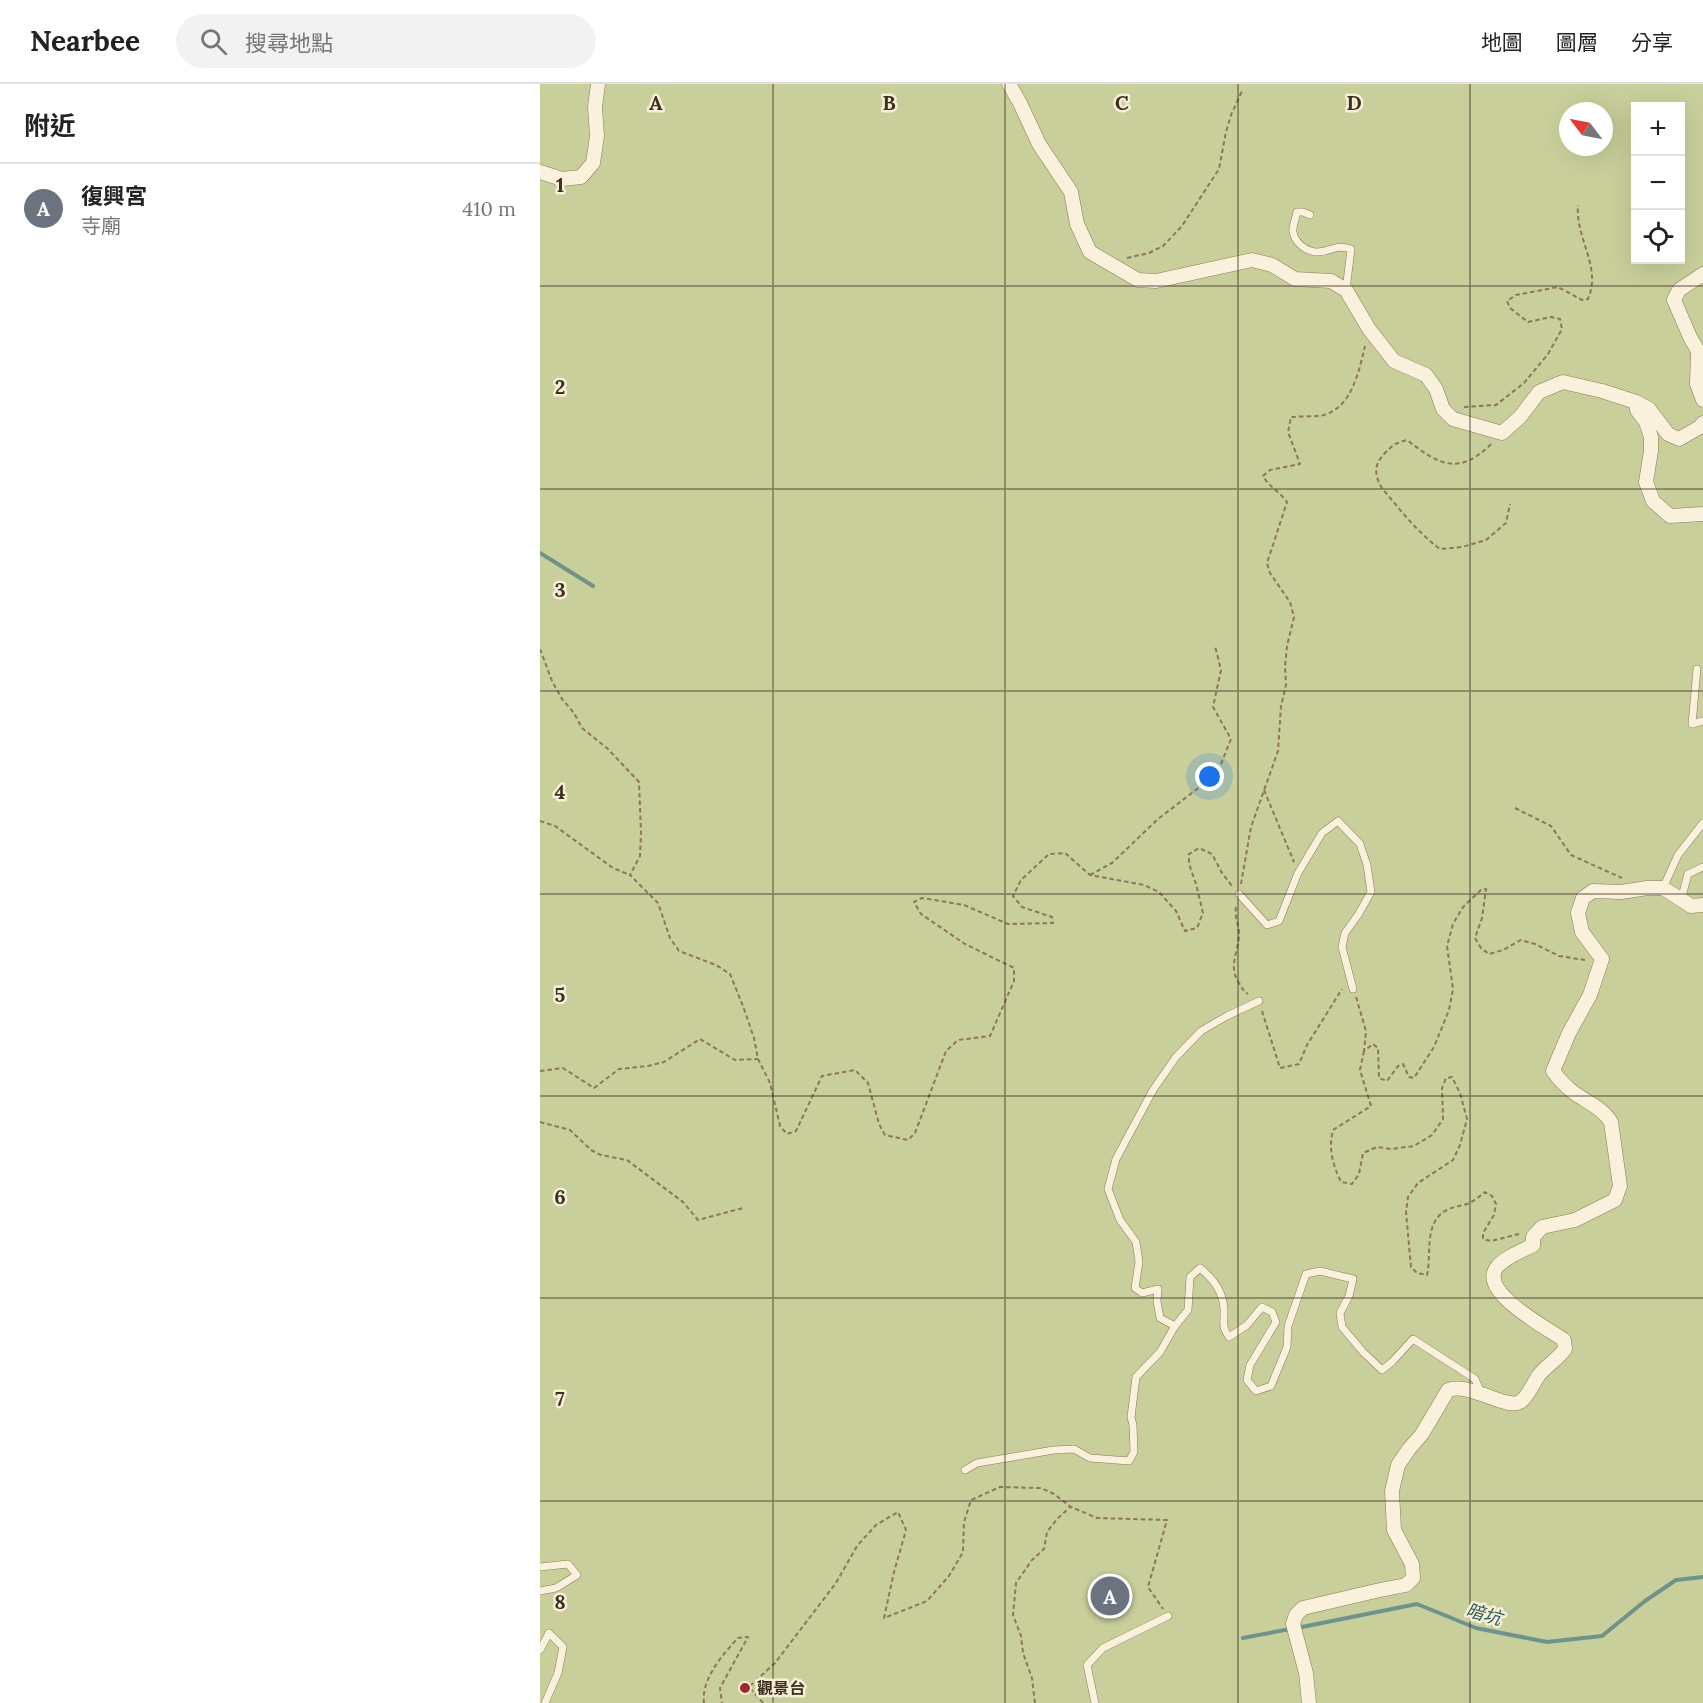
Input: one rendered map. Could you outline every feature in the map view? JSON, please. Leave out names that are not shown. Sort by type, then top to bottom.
[{"type":"street","points":[[540,172],[562,179],[581,177],[593,163],[597,136],[595,107],[598,84]]},
{"type":"street","points":[[1009,84],[1039,144],[1071,192],[1077,224],[1090,252],[1138,280],[1156,281],[1252,260],[1272,265],[1295,279],[1331,281],[1346,290],[1369,329],[1394,361],[1426,375],[1436,389],[1443,409],[1453,419],[1502,433],[1520,417],[1539,392],[1563,382],[1636,402],[1649,409],[1668,434],[1679,439],[1703,423]]},
{"type":"street","points":[[1703,274],[1679,290],[1674,300],[1698,351],[1697,384],[1703,400]]},
{"type":"street","points":[[1636,402],[1637,410],[1646,422],[1651,437],[1646,482],[1653,501],[1670,516],[1703,514]]},
{"type":"street","points":[[1309,1703],[1306,1673],[1293,1624],[1296,1615],[1304,1608],[1407,1585],[1413,1578],[1412,1564],[1394,1530],[1392,1491],[1398,1465],[1422,1434],[1448,1390],[1455,1388],[1481,1393],[1512,1404],[1521,1401],[1541,1373],[1559,1358],[1565,1348],[1564,1340],[1532,1320],[1504,1297],[1497,1287],[1494,1275],[1496,1267],[1533,1245],[1533,1237],[1542,1227],[1575,1220],[1615,1200],[1620,1186],[1611,1122],[1606,1113],[1573,1092],[1553,1071],[1569,1033],[1590,995],[1602,959],[1582,932],[1578,914],[1583,898],[1593,891],[1621,892],[1663,888],[1691,906],[1703,905]]},
{"type":"lane","points":[[1310,215],[1297,212],[1293,230],[1298,242],[1306,250],[1317,252],[1342,246],[1351,249],[1346,290]]},
{"type":"lane","points":[[1697,669],[1692,724],[1703,720]]},
{"type":"lane","points":[[1239,894],[1267,925],[1278,921],[1298,873],[1322,832],[1338,821],[1360,844],[1367,865],[1371,892],[1345,933],[1342,947],[1353,989]]},
{"type":"lane","points":[[1663,888],[1678,855],[1703,823]]},
{"type":"lane","points":[[1681,900],[1688,874],[1703,867]]},
{"type":"lane","points":[[1175,1326],[1160,1318],[1156,1301],[1158,1289],[1142,1293],[1135,1288],[1139,1262],[1136,1242],[1120,1220],[1108,1189],[1116,1159],[1153,1090],[1176,1057],[1200,1032],[1259,1000]]},
{"type":"lane","points":[[965,1470],[977,1463],[1054,1450],[1074,1449],[1090,1458],[1129,1461],[1134,1452],[1131,1417],[1136,1377],[1160,1352],[1175,1326],[1188,1310],[1190,1277],[1200,1268],[1212,1278],[1224,1302],[1223,1328],[1228,1336],[1246,1325],[1262,1307],[1272,1312],[1276,1322],[1250,1365],[1246,1380],[1256,1390],[1271,1386],[1287,1347],[1288,1326],[1306,1274],[1320,1271],[1353,1280],[1349,1296],[1340,1313],[1342,1326],[1363,1352],[1382,1370],[1413,1339],[1475,1379],[1481,1393]]},
{"type":"lane","points":[[540,1567],[568,1564],[577,1575],[555,1588],[540,1591]]},
{"type":"lane","points":[[1095,1703],[1087,1665],[1103,1648],[1168,1616]]},
{"type":"lane","points":[[540,1650],[549,1633],[563,1647],[558,1673],[545,1703]]},
{"type":"path","points":[[1107,262],[1149,253],[1163,246],[1182,226],[1219,169],[1226,132],[1242,91]]},
{"type":"path","points":[[1443,409],[1496,405],[1524,383],[1548,354],[1562,329],[1560,320],[1551,317],[1528,322],[1510,308],[1507,301],[1516,295],[1558,287],[1582,300],[1588,299],[1592,289],[1593,270],[1580,230],[1578,205]]},
{"type":"path","points":[[1369,329],[1352,390],[1343,405],[1324,415],[1291,417],[1288,432],[1300,464],[1270,470],[1263,476],[1267,483],[1287,502],[1267,563],[1270,573],[1290,602],[1294,617],[1285,666],[1286,685],[1281,706],[1278,751],[1251,827],[1235,914],[1240,934],[1233,966],[1236,979],[1244,992],[1259,1000],[1280,1068],[1299,1064],[1307,1045],[1343,987],[1353,989],[1366,1030],[1360,1070],[1371,1106],[1333,1130],[1330,1139],[1332,1161],[1341,1182],[1352,1184],[1359,1173],[1363,1153],[1377,1147],[1391,1149],[1414,1146],[1432,1135],[1443,1119],[1442,1088],[1446,1078],[1452,1077],[1460,1093],[1467,1119],[1460,1145],[1453,1160],[1418,1183],[1408,1197],[1406,1212],[1409,1245],[1412,1267],[1417,1273],[1427,1275],[1434,1221],[1446,1210],[1470,1203],[1485,1192],[1492,1196],[1496,1204],[1494,1215],[1483,1233],[1483,1239],[1491,1241],[1523,1233],[1533,1237]]},
{"type":"path","points":[[1502,433],[1479,456],[1463,464],[1439,462],[1407,441],[1394,443],[1379,459],[1376,466],[1377,478],[1406,517],[1440,549],[1462,547],[1486,540],[1506,523],[1510,504]]},
{"type":"path","points":[[1090,875],[1112,863],[1158,819],[1201,786],[1221,764],[1232,739],[1213,707],[1221,670],[1215,646]]},
{"type":"path","points":[[540,649],[552,681],[582,728],[608,749],[639,782],[640,856],[630,875]]},
{"type":"path","points":[[1264,790],[1298,873]]},
{"type":"path","points":[[1515,808],[1551,826],[1571,855],[1627,879]]},
{"type":"path","points":[[540,821],[555,826],[613,868],[630,875],[658,903],[670,938],[679,951],[716,965],[730,974],[754,1038],[758,1059],[770,1083],[780,1126],[787,1134],[796,1131],[822,1076],[855,1070],[868,1083],[879,1124],[885,1135],[908,1140],[915,1133],[946,1051],[958,1040],[990,1036],[1014,981],[1014,968],[965,944],[921,914],[914,902],[922,898],[963,905],[1008,924],[1053,922],[1052,917],[1022,907],[1013,896],[1021,880],[1049,854],[1065,853],[1090,875],[1144,885],[1159,892],[1176,911],[1185,931],[1197,928],[1203,913],[1189,864],[1189,855],[1199,848],[1212,854],[1222,873],[1239,894]]},
{"type":"path","points":[[1364,1051],[1374,1044],[1378,1048],[1379,1078],[1387,1081],[1398,1066],[1403,1064],[1409,1077],[1414,1078],[1434,1047],[1449,1010],[1453,990],[1447,946],[1453,924],[1463,907],[1481,890],[1486,889],[1482,918],[1475,938],[1481,948],[1489,954],[1503,950],[1521,940],[1559,956],[1585,960],[1602,959]]},
{"type":"path","points":[[540,1071],[563,1068],[594,1088],[619,1069],[664,1062],[700,1039],[735,1060],[758,1059]]},
{"type":"path","points":[[540,1122],[570,1130],[591,1150],[601,1155],[627,1160],[683,1202],[698,1220],[743,1208]]},
{"type":"path","points":[[763,1703],[749,1687],[775,1663],[836,1582],[857,1546],[876,1525],[898,1512],[906,1530],[884,1618],[927,1601],[949,1576],[963,1552],[963,1522],[971,1500],[1000,1487],[1041,1488],[1054,1494],[1071,1507],[1097,1518],[1167,1520],[1148,1587],[1168,1616]]},
{"type":"path","points":[[1035,1703],[1032,1678],[1013,1615],[1016,1582],[1032,1560],[1044,1549],[1047,1532],[1071,1507]]},
{"type":"path","points":[[705,1703],[703,1694],[724,1653],[738,1638],[748,1636],[720,1688],[722,1703]]},
{"type":"green space","points":[[540,84],[1703,84],[1703,1703],[540,1703]]},
{"type":"waterway","points":[[540,553],[593,586]]},
{"type":"waterway","name":"暗坑","points":[[1297,1628],[1417,1604],[1476,1628],[1547,1642],[1602,1636],[1645,1601],[1676,1580],[1703,1577]]},
{"type":"waterway","name":"暗坑","points":[[1243,1638],[1290,1629]]},
{"type":"place","name":"復興宮","points":[[1110,1596]]},
{"type":"place","name":"觀景台","points":[[745,1688]]}]
